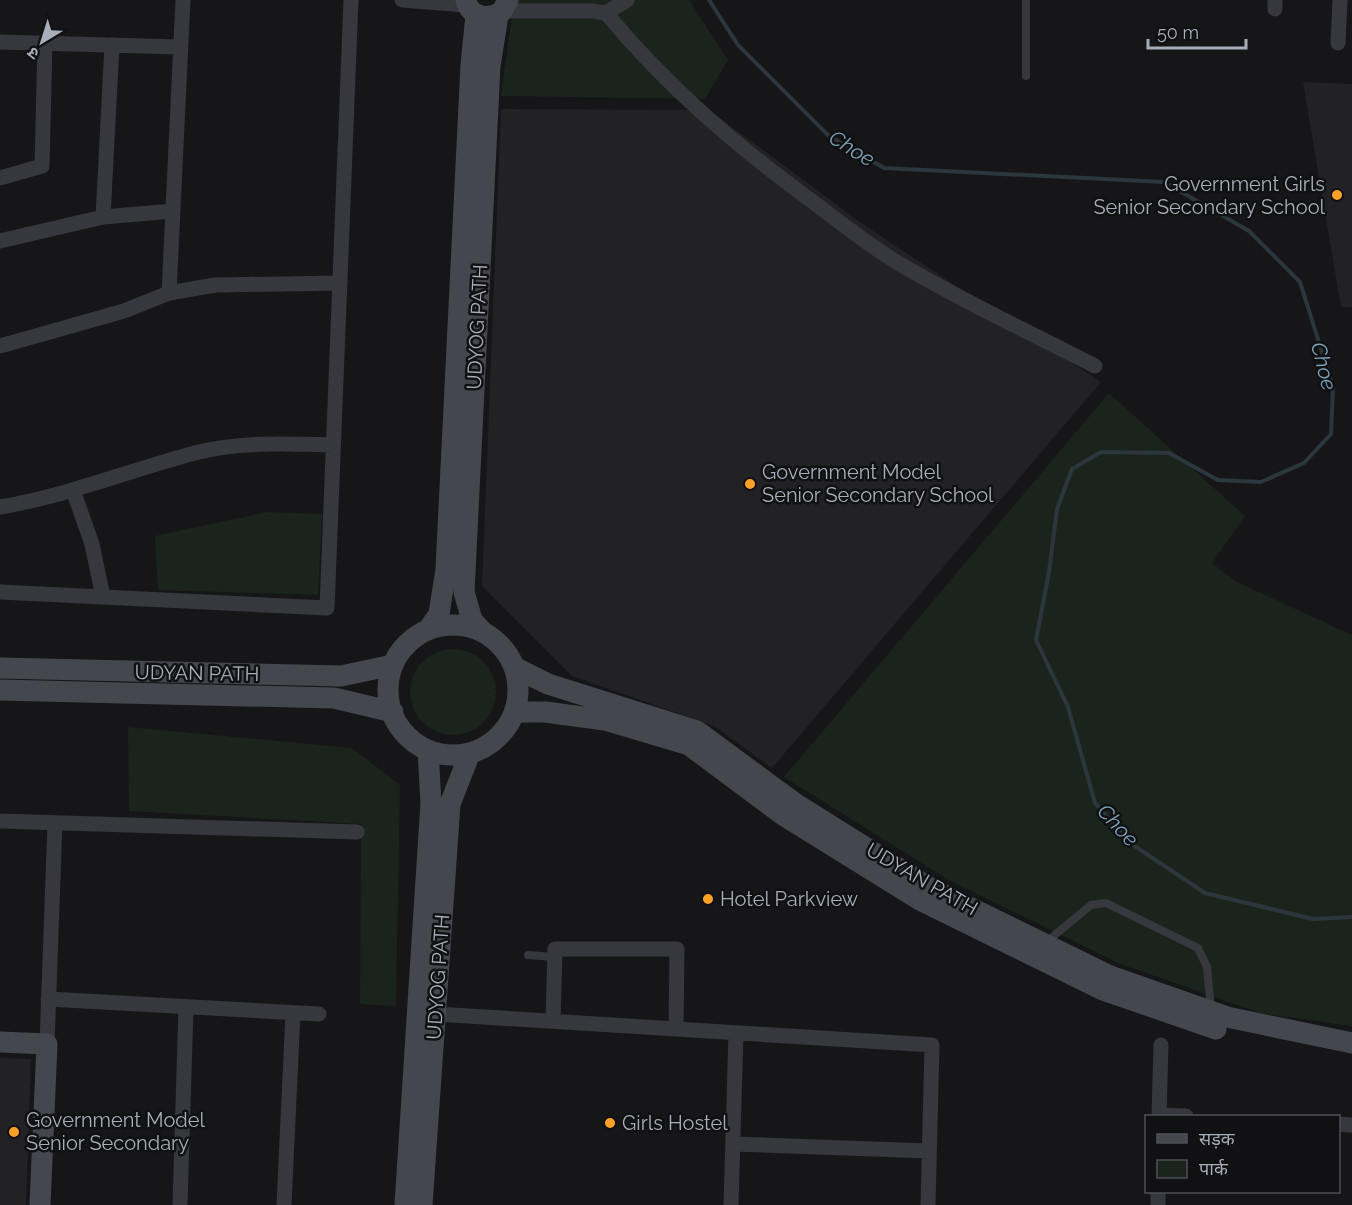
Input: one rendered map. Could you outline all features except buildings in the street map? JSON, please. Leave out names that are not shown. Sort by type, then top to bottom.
[{"type":"main road","points":[[469,6],[487,18],[503,9]]},
{"type":"main road","name":"UDYOG PATH","points":[[428,630],[439,614],[446,569],[471,65],[469,6]]},
{"type":"main road","name":"UDYOG PATH","points":[[484,633],[472,620],[464,592],[490,66],[503,9]]},
{"type":"main road","points":[[456,625],[484,633],[499,644],[514,667],[519,689],[515,712],[497,738],[470,753],[448,755],[428,750],[410,738],[393,712],[388,688],[393,665],[404,648],[428,630],[456,625]]},
{"type":"main road","name":"UDYAN PATH","points":[[0,668],[341,676],[393,665]]},
{"type":"main road","name":"UDYAN PATH","points":[[514,667],[548,684],[697,731],[796,804],[930,888],[1110,976],[1211,1012],[1352,1043]]},
{"type":"main road","name":"UDYAN PATH","points":[[0,690],[334,698],[393,712]]},
{"type":"main road","name":"UDYAN PATH","points":[[515,712],[545,712],[605,720],[689,745],[783,815],[920,900],[1103,990],[1223,1031],[1352,1056]]},
{"type":"main road","name":"UDYOG PATH","points":[[405,1205],[431,803],[428,750]]},
{"type":"main road","name":"UDYOG PATH","points":[[422,1205],[450,804],[470,753]]},
{"type":"main road","points":[[0,1042],[46,1044],[40,1205]]},
{"type":"street","points":[[169,293],[183,0]]},
{"type":"street","points":[[0,592],[327,608],[351,0]]},
{"type":"street","points":[[402,0],[469,6]]},
{"type":"street","points":[[546,0],[600,12],[645,60],[694,106],[789,185],[896,262],[1095,366]]},
{"type":"street","points":[[503,9],[600,12],[627,0]]},
{"type":"street","points":[[1338,43],[1340,0]]},
{"type":"street","points":[[0,42],[180,47]]},
{"type":"street","points":[[0,178],[42,166],[45,43]]},
{"type":"street","points":[[103,217],[112,45]]},
{"type":"street","points":[[0,241],[103,217],[173,211]]},
{"type":"street","points":[[0,346],[124,311],[169,293],[215,285],[339,283]]},
{"type":"street","points":[[0,507],[31,502],[198,452],[272,444],[333,445]]},
{"type":"street","points":[[73,490],[92,544],[103,597]]},
{"type":"street","points":[[0,821],[357,832]]},
{"type":"street","points":[[46,1044],[55,823]]},
{"type":"street","points":[[553,1021],[555,949],[677,949],[676,1028]]},
{"type":"street","points":[[48,999],[319,1014]]},
{"type":"street","points":[[180,1205],[186,1007]]},
{"type":"street","points":[[284,1205],[293,1013]]},
{"type":"street","points":[[436,1014],[932,1045],[928,1205]]},
{"type":"street","points":[[731,1205],[736,1033]]},
{"type":"street","points":[[1160,1115],[1161,1045]]},
{"type":"street","points":[[733,1144],[929,1151]]},
{"type":"lane","points":[[1026,0],[1026,76]]},
{"type":"lane","points":[[1044,944],[1091,905],[1106,903],[1198,948],[1207,967],[1211,1012]]},
{"type":"lane","points":[[528,955],[555,957]]},
{"type":"shaded area","name":"Government Girls Senior Secondary School","points":[[1303,82],[1352,84],[1352,307],[1341,307]]},
{"type":"shaded area","name":"Government Model Senior Secondary School","points":[[501,109],[709,110],[864,225],[1101,382],[772,768],[714,726],[572,676],[482,586]]},
{"type":"shaded area","name":"Government Model Senior Secondary","points":[[0,1058],[31,1059],[26,1205],[0,1205]]},
{"type":"green space","points":[[512,0],[689,0],[728,60],[705,99],[501,96],[513,9]]},
{"type":"green space","points":[[1109,393],[1245,516],[1212,563],[1237,582],[1352,635],[1352,1026],[1260,1013],[1118,963],[947,879],[784,777]]},
{"type":"green space","points":[[266,512],[322,514],[318,595],[158,590],[155,536]]},
{"type":"green space","points":[[453,649],[477,656],[489,668],[496,692],[489,716],[477,728],[453,735],[429,728],[417,716],[410,692],[417,668],[429,656]]},
{"type":"green space","points":[[128,727],[352,748],[400,785],[396,1006],[360,1004],[361,824],[129,811]]},
{"type":"waterway","name":"Choe","points":[[709,0],[738,45],[829,136],[884,168],[1164,182],[1249,231],[1300,282],[1333,387],[1331,434],[1304,463],[1261,482],[1218,480],[1169,453],[1101,452],[1072,469],[1057,509],[1049,572],[1036,640],[1068,707],[1095,803],[1130,843],[1205,893],[1313,919],[1352,917]]},
{"type":"place","name":"Government Girls Senior Secondary School","points":[[1337,195]]},
{"type":"place","name":"Government Model Senior Secondary School","points":[[750,484]]},
{"type":"place","name":"Hotel Parkview","points":[[708,899]]},
{"type":"place","name":"Girls Hostel","points":[[610,1123]]},
{"type":"place","name":"Government Model Senior Secondary","points":[[14,1132]]}]
